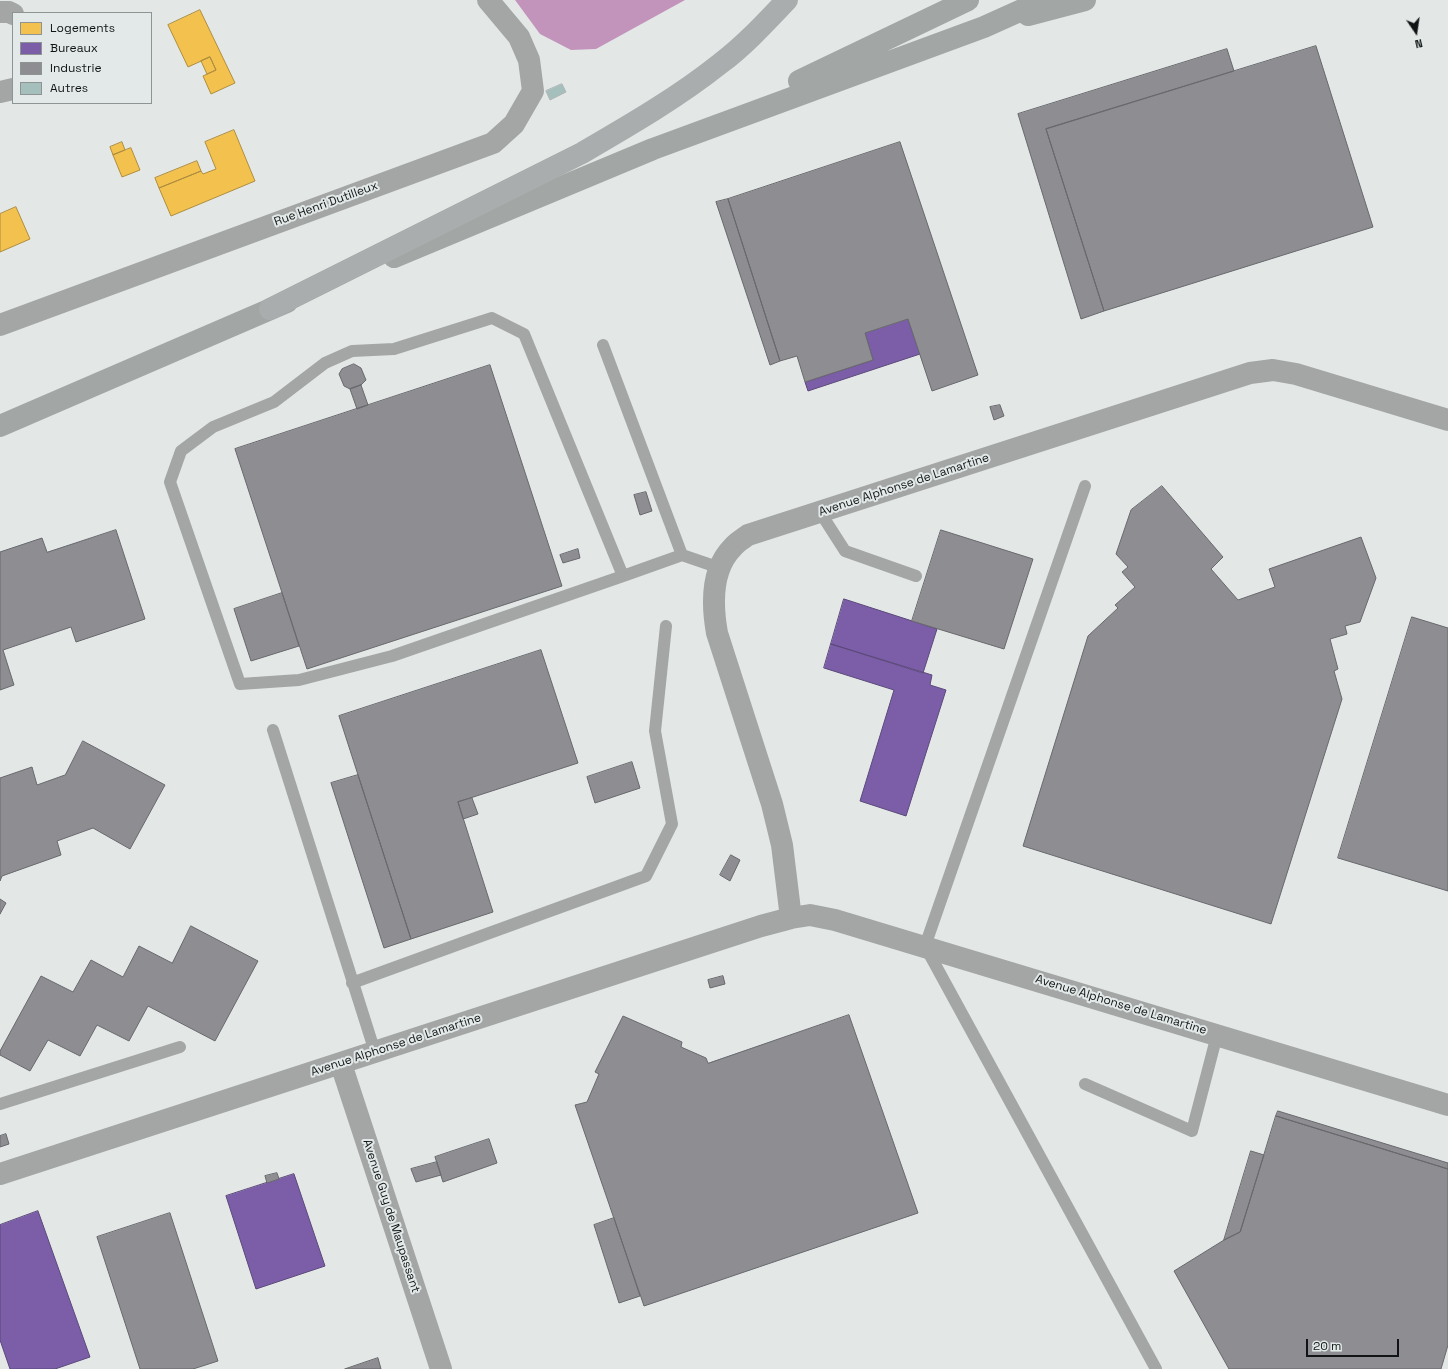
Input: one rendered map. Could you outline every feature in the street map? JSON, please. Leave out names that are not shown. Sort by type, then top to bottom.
[{"type":"highway","points":[[270,309],[582,153],[628,126],[682,92],[722,62],[787,0]]},
{"type":"main road","points":[[0,426],[270,309],[653,149],[875,46],[968,0]]},
{"type":"main road","points":[[653,149],[984,27],[1044,0]]},
{"type":"main road","points":[[984,27],[1085,0]]},
{"type":"street","name":"Rue Henri Dutilleux","points":[[0,326],[493,143],[514,124],[533,91],[529,60],[518,36],[488,0]]},
{"type":"street","points":[[0,12],[12,13]]},
{"type":"street","points":[[0,92],[12,89]]},
{"type":"street","name":"Avenue Alphonse de Lamartine","points":[[792,918],[782,845],[772,804],[717,633],[714,590],[720,568],[733,547],[748,535],[1250,373],[1273,370],[1296,374],[1448,420]]},
{"type":"street","name":"Avenue Alphonse de Lamartine","points":[[0,1174],[761,926],[810,915],[835,920],[925,946],[1448,1105]]},
{"type":"street","name":"Avenue Guy de Maupassant","points":[[341,1064],[441,1369]]},
{"type":"lane","points":[[622,576],[524,334],[492,318],[394,349],[352,352],[325,364],[274,402],[213,427],[181,451],[170,482],[240,684],[299,680],[392,656],[622,576],[682,555],[720,568]]},
{"type":"lane","points":[[603,345],[682,555]]},
{"type":"lane","points":[[1085,486],[925,946],[1156,1369]]},
{"type":"lane","points":[[820,512],[845,551],[916,576]]},
{"type":"lane","points":[[352,983],[646,876],[672,824],[655,731],[666,626]]},
{"type":"lane","points":[[273,730],[375,1052]]},
{"type":"lane","points":[[1085,1084],[1192,1131],[1217,1034]]},
{"type":"lane","points":[[0,1104],[180,1047]]},
{"type":"shaded area","points":[[515,0],[685,0],[596,49],[571,50],[540,34]]},
{"type":"building: Logements","points":[[200,10],[235,83],[211,94],[203,76],[216,70],[210,57],[188,67],[168,25]]},
{"type":"building: Logements","points":[[210,57],[216,70],[207,74],[201,61]]},
{"type":"building: Logements","points":[[234,130],[255,181],[171,216],[159,188],[201,171],[203,174],[216,169],[205,142]]},
{"type":"building: Logements","points":[[122,142],[125,150],[113,155],[110,147]]},
{"type":"building: Logements","points":[[131,148],[140,170],[122,177],[113,155]]},
{"type":"building: Logements","points":[[197,161],[201,171],[159,188],[155,178]]},
{"type":"building: Logements","points":[[16,207],[30,239],[0,252],[0,214]]},
{"type":"building: Bureaux","points":[[908,319],[920,354],[808,391],[805,382],[873,360],[865,333]]},
{"type":"building: Bureaux","points":[[844,599],[937,629],[923,673],[831,644]]},
{"type":"building: Bureaux","points":[[831,644],[932,675],[930,685],[946,690],[906,816],[860,801],[894,690],[824,668]]},
{"type":"building: Bureaux","points":[[294,1174],[325,1266],[256,1289],[226,1196]]},
{"type":"building: Bureaux","points":[[38,1211],[90,1357],[55,1369],[10,1369],[0,1340],[0,1225]]},
{"type":"building: Industrie","points":[[1316,46],[1373,227],[1104,311],[1046,129]]},
{"type":"building: Industrie","points":[[1227,49],[1234,71],[1046,129],[1104,311],[1081,319],[1018,114]]},
{"type":"building: Industrie","points":[[900,142],[978,375],[932,391],[908,319],[865,333],[873,360],[805,382],[797,356],[780,361],[728,199]]},
{"type":"building: Industrie","points":[[728,199],[780,361],[770,365],[716,202]]},
{"type":"building: Industrie","points":[[354,364],[361,368],[366,380],[361,385],[350,389],[344,386],[339,374],[342,369]]},
{"type":"building: Industrie","points":[[490,365],[562,586],[307,669],[235,449]]},
{"type":"building: Industrie","points":[[361,385],[368,405],[357,409],[350,389]]},
{"type":"building: Industrie","points":[[1000,405],[1004,416],[994,420],[990,407]]},
{"type":"building: Industrie","points":[[1162,486],[1223,557],[1211,569],[1238,600],[1275,587],[1269,569],[1361,537],[1376,578],[1360,622],[1345,626],[1347,634],[1330,639],[1338,669],[1334,671],[1342,699],[1271,924],[1023,846],[1088,636],[1118,608],[1115,605],[1135,587],[1122,572],[1128,567],[1116,554],[1131,510]]},
{"type":"building: Industrie","points":[[646,492],[652,511],[640,515],[634,495]]},
{"type":"building: Industrie","points":[[116,530],[145,619],[76,642],[71,627],[3,650],[14,685],[0,690],[0,552],[42,538],[47,552]]},
{"type":"building: Industrie","points":[[941,530],[1033,559],[1004,649],[912,621]]},
{"type":"building: Industrie","points":[[578,549],[580,558],[563,563],[560,555]]},
{"type":"building: Industrie","points":[[282,593],[299,646],[251,661],[234,609]]},
{"type":"building: Industrie","points":[[1412,617],[1448,628],[1448,891],[1338,858]]},
{"type":"building: Industrie","points":[[541,650],[578,763],[458,802],[493,912],[411,939],[339,716]]},
{"type":"building: Industrie","points":[[83,741],[165,785],[130,849],[93,828],[57,841],[61,855],[2,876],[0,881],[0,778],[32,767],[37,785],[65,775]]},
{"type":"building: Industrie","points":[[632,762],[640,788],[595,803],[587,777]]},
{"type":"building: Industrie","points":[[358,775],[411,939],[384,948],[331,783]]},
{"type":"building: Industrie","points":[[472,798],[478,814],[463,819],[458,802]]},
{"type":"building: Industrie","points":[[731,855],[740,860],[730,881],[720,875]]},
{"type":"building: Industrie","points":[[0,899],[6,903],[0,914]]},
{"type":"building: Industrie","points":[[191,926],[258,961],[215,1041],[148,1006],[129,1041],[97,1025],[80,1056],[48,1040],[30,1071],[0,1055],[0,1051],[41,976],[73,992],[91,960],[123,977],[139,946],[172,963]]},
{"type":"building: Industrie","points":[[723,976],[725,984],[710,988],[708,980]]},
{"type":"building: Industrie","points":[[849,1015],[918,1213],[644,1306],[575,1105],[587,1102],[599,1074],[595,1072],[623,1016],[682,1042],[681,1047],[706,1058],[708,1063]]},
{"type":"building: Industrie","points":[[1278,1111],[1448,1163],[1448,1169],[1276,1116]]},
{"type":"building: Industrie","points":[[1276,1116],[1448,1169],[1448,1345],[1441,1369],[1229,1369],[1174,1271],[1224,1240],[1240,1232]]},
{"type":"building: Industrie","points":[[6,1134],[9,1144],[0,1147],[0,1136]]},
{"type":"building: Industrie","points":[[489,1139],[497,1163],[443,1182],[435,1157]]},
{"type":"building: Industrie","points":[[1251,1151],[1264,1155],[1240,1232],[1224,1240]]},
{"type":"building: Industrie","points":[[437,1162],[441,1175],[416,1182],[411,1169]]},
{"type":"building: Industrie","points":[[277,1173],[279,1179],[267,1183],[265,1176]]},
{"type":"building: Industrie","points":[[170,1213],[218,1361],[193,1369],[140,1369],[97,1237]]},
{"type":"building: Industrie","points":[[614,1218],[640,1296],[619,1303],[594,1225]]},
{"type":"building: Industrie","points":[[378,1358],[381,1369],[345,1369]]},
{"type":"building: Autres","points":[[562,84],[566,92],[550,100],[546,91]]}]
